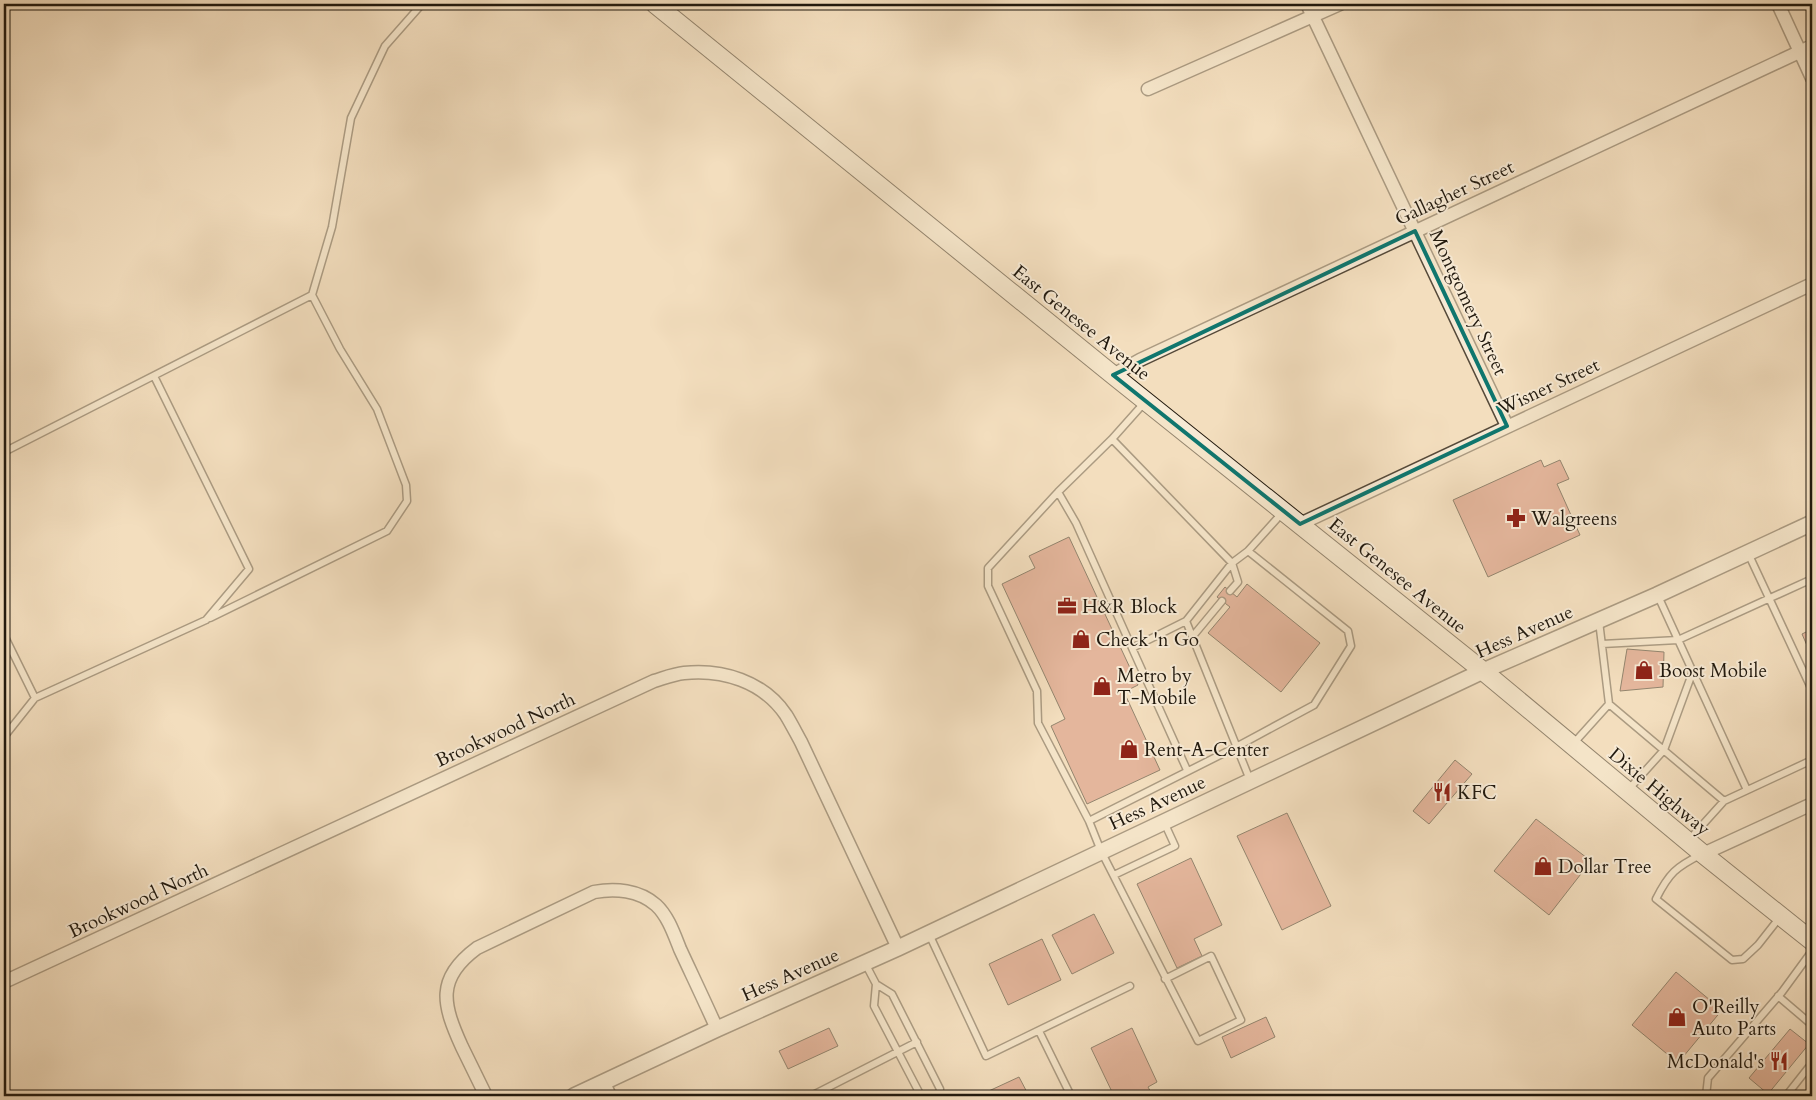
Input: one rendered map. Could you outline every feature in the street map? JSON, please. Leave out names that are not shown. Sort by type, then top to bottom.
[{"type":"main road","name":"East Genesee Avenue","points":[[655,4],[1283,512],[1483,671]]},
{"type":"main road","name":"Dixie Highway","points":[[1483,671],[1812,942]]},
{"type":"street","points":[[1148,89],[1310,9],[1340,4]]},
{"type":"street","points":[[1778,4],[1812,78]]},
{"type":"street","name":"Montgomery Street","points":[[1310,9],[1507,426]]},
{"type":"street","name":"Gallagher Street","points":[[1113,375],[1149,356],[1812,46]]},
{"type":"street","name":"Wisner Street","points":[[1300,524],[1812,284]]},
{"type":"street","name":"Hess Avenue","points":[[574,1096],[607,1090],[717,1029],[898,948],[1483,671],[1657,595],[1812,523]]},
{"type":"street","name":"Brookwood North","points":[[4,982],[645,685],[683,673],[714,672],[741,679],[767,694],[785,714],[801,742],[898,948]]},
{"type":"street","points":[[1703,854],[1812,804]]},
{"type":"street","points":[[486,1096],[450,1020],[446,1002],[447,987],[454,970],[465,957],[477,948],[594,892],[622,890],[641,895],[656,906],[668,922],[717,1029]]},
{"type":"lane","points":[[4,737],[35,698],[206,620],[387,531],[407,501],[406,485],[377,409],[340,349],[312,295],[332,227],[351,118],[385,46],[422,4]]},
{"type":"lane","points":[[4,452],[312,295]]},
{"type":"lane","points":[[154,376],[248,569],[206,620]]},
{"type":"lane","points":[[1146,401],[988,568],[988,586],[1037,691],[1038,723],[1165,979],[1198,1040],[1241,1020],[1212,956],[1165,979]]},
{"type":"lane","points":[[1112,439],[1232,563],[1238,582],[1230,591]]},
{"type":"lane","points":[[1058,492],[1076,523],[1187,770]]},
{"type":"lane","points":[[1132,648],[1186,621],[1232,563],[1248,551],[1283,512]]},
{"type":"lane","points":[[1088,821],[1238,746],[1314,705],[1351,646],[1348,631],[1248,551]]},
{"type":"lane","points":[[1747,552],[1812,690]]},
{"type":"lane","points":[[1602,644],[1678,640],[1812,578]]},
{"type":"lane","points":[[1657,595],[1747,790]]},
{"type":"lane","points":[[1193,636],[1222,600]]},
{"type":"lane","points":[[1599,620],[1609,704],[1724,801]]},
{"type":"lane","points":[[1186,621],[1238,746],[1250,781]]},
{"type":"lane","points":[[4,635],[35,698]]},
{"type":"lane","points":[[1627,791],[1664,750],[1693,671]]},
{"type":"lane","points":[[1572,745],[1609,704]]},
{"type":"lane","points":[[1688,841],[1724,801],[1812,760]]},
{"type":"lane","points":[[1114,875],[1174,846],[1164,821]]},
{"type":"lane","points":[[1703,854],[1682,864],[1674,871],[1666,880],[1656,899],[1732,960],[1743,959],[1758,945],[1781,916]]},
{"type":"lane","points":[[928,933],[986,1056],[1130,986]]},
{"type":"lane","points":[[1706,1096],[1708,1078],[1778,996],[1812,951]]},
{"type":"lane","points":[[865,962],[876,984],[892,994],[940,1088],[938,1096]]},
{"type":"lane","points":[[876,984],[874,1006],[921,1096]]},
{"type":"lane","points":[[1778,996],[1812,1025]]},
{"type":"lane","points":[[1039,1031],[1071,1096]]},
{"type":"lane","points":[[811,1096],[917,1042]]},
{"type":"lane","points":[[1786,1096],[1812,1063]]},
{"type":"highlighted area","points":[[1415,231],[1507,426],[1300,524],[1113,375]]},
{"type":"building","name":"Walgreens","points":[[1541,460],[1544,467],[1560,460],[1569,479],[1557,484],[1580,535],[1488,577],[1453,500]]},
{"type":"building","points":[[1069,537],[1138,685],[1124,692],[1160,770],[1087,804],[1051,726],[1065,719],[1002,584],[1035,568],[1029,556]]},
{"type":"building","points":[[1247,584],[1320,643],[1281,692],[1208,633],[1230,607],[1217,597],[1225,587],[1237,597]]},
{"type":"building","points":[[1812,629],[1812,657],[1802,634]]},
{"type":"building","name":"Boost Mobile","points":[[1627,649],[1664,652],[1663,687],[1620,691]]},
{"type":"building","name":"KFC","points":[[1455,760],[1472,774],[1429,824],[1413,811]]},
{"type":"building","points":[[1287,813],[1331,906],[1282,930],[1237,836]]},
{"type":"building","name":"Dollar Tree","points":[[1536,819],[1591,861],[1549,915],[1494,871]]},
{"type":"building","points":[[1191,858],[1222,925],[1194,939],[1202,956],[1177,968],[1137,884]]},
{"type":"building","points":[[1094,914],[1114,953],[1072,974],[1052,935]]},
{"type":"building","points":[[1042,939],[1061,980],[1008,1005],[989,964]]},
{"type":"building","name":"O'Reilly Auto Parts","points":[[1676,972],[1722,1010],[1678,1063],[1632,1025]]},
{"type":"building","points":[[1266,1017],[1275,1037],[1231,1058],[1222,1037]]},
{"type":"building","points":[[829,1028],[838,1046],[788,1069],[779,1051]]},
{"type":"building","points":[[1132,1028],[1157,1082],[1148,1087],[1153,1096],[1114,1096],[1091,1048]]},
{"type":"building","name":"McDonald's","points":[[1790,1029],[1809,1044],[1768,1094],[1749,1078]]},
{"type":"building","points":[[1019,1077],[1029,1096],[978,1096]]},
{"type":"building","points":[[1161,1092],[1163,1096],[1153,1096]]},
{"type":"place","name":"Walgreens","points":[[1516,518]]},
{"type":"place","name":"H&R Block","points":[[1067,606]]},
{"type":"place","name":"Check 'n Go","points":[[1081,639]]},
{"type":"place","name":"Boost Mobile","points":[[1644,670]]},
{"type":"place","name":"Metro by T-Mobile","points":[[1102,686]]},
{"type":"place","name":"Rent-A-Center","points":[[1129,749]]},
{"type":"place","name":"KFC","points":[[1442,792]]},
{"type":"place","name":"Dollar Tree","points":[[1543,866]]},
{"type":"place","name":"O'Reilly Auto Parts","points":[[1677,1017]]},
{"type":"place","name":"McDonald's","points":[[1779,1061]]}]
